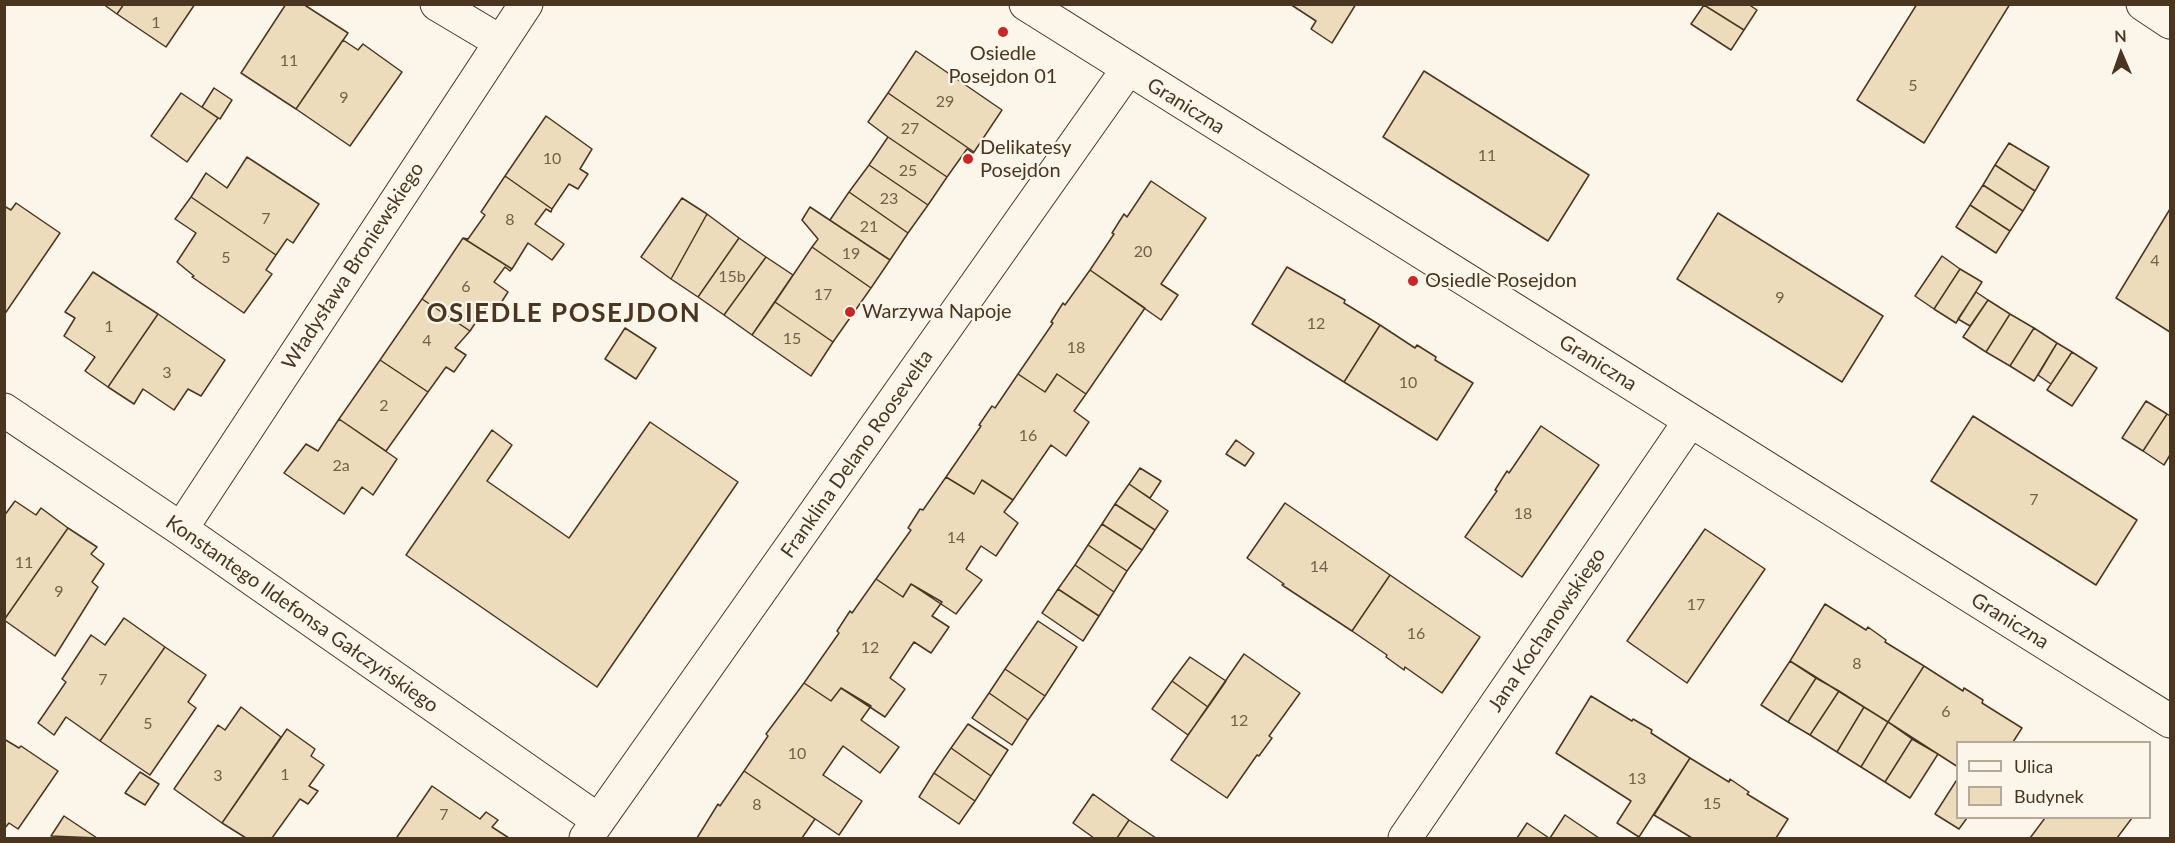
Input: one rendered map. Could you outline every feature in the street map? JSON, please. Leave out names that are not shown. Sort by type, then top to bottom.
[{"type":"street","points":[[437,4],[499,42]]},
{"type":"street","name":"Władysława Broniewskiego","points":[[181,529],[526,4]]},
{"type":"street","name":"Graniczna","points":[[1026,4],[2170,721]]},
{"type":"street","points":[[2142,4],[2170,22]]},
{"type":"street","name":"Franklina Delano Roosevelta","points":[[592,829],[1128,69]]},
{"type":"street","name":"Konstantego Ildefonsa Gałczyńskiego","points":[[4,410],[181,529],[592,829]]},
{"type":"street","name":"Jana Kochanowskiego","points":[[1405,838],[1690,421]]},
{"type":"building","points":[[103,4],[124,4],[117,14]]},
{"type":"building","points":[[124,4],[195,4],[166,47],[117,14]]},
{"type":"building","points":[[286,4],[303,4],[348,33],[296,109],[241,73]]},
{"type":"building","points":[[1290,4],[1356,4],[1332,43],[1311,29],[1316,21]]},
{"type":"building","points":[[1748,4],[1757,10],[1744,30],[1704,5]]},
{"type":"building","points":[[1917,4],[2010,4],[1924,143],[1857,100]]},
{"type":"building","points":[[1704,5],[1744,30],[1731,50],[1691,24]]},
{"type":"building","points":[[343,40],[358,50],[363,44],[402,72],[350,146],[296,109]]},
{"type":"building","points":[[916,51],[1002,110],[974,152],[888,93]]},
{"type":"building","points":[[1424,71],[1589,175],[1548,241],[1383,137]]},
{"type":"building","points":[[214,88],[232,100],[220,119],[202,107]]},
{"type":"building","points":[[181,93],[218,118],[187,162],[151,136]]},
{"type":"building","points":[[888,93],[974,152],[967,149],[947,177],[888,137],[868,122]]},
{"type":"building","points":[[546,116],[592,149],[580,169],[588,174],[578,189],[569,184],[552,209],[505,176]]},
{"type":"building","points":[[888,137],[947,177],[928,205],[869,165]]},
{"type":"building","points":[[2009,143],[2049,167],[2035,191],[1995,165]]},
{"type":"building","points":[[247,157],[319,204],[293,243],[287,239],[276,255],[191,197],[206,173],[227,188]]},
{"type":"building","points":[[869,165],[928,205],[908,233],[849,192]]},
{"type":"building","points":[[1995,165],[2035,191],[2023,211],[1983,185]]},
{"type":"building","points":[[505,176],[552,209],[551,212],[546,209],[535,224],[564,244],[552,260],[528,243],[512,269],[463,238],[468,239],[485,215],[481,212]]},
{"type":"building","points":[[1151,181],[1206,218],[1161,284],[1178,295],[1161,320],[1090,270],[1114,234],[1112,233],[1124,214],[1127,217]]},
{"type":"building","points":[[1983,185],[2023,211],[2010,231],[1970,205]]},
{"type":"building","points":[[849,192],[908,233],[890,260],[830,220]]},
{"type":"building","points":[[191,197],[276,255],[266,270],[272,274],[244,313],[192,277],[194,276],[177,262],[196,233],[175,219]]},
{"type":"building","points":[[682,198],[707,214],[671,279],[641,257]]},
{"type":"building","points":[[16,203],[60,233],[4,315],[4,206],[11,210]]},
{"type":"building","points":[[1970,205],[2010,231],[1996,253],[1956,227]]},
{"type":"building","points":[[810,207],[890,260],[871,288],[812,247],[818,239],[802,220]]},
{"type":"building","points":[[2170,209],[2170,332],[2116,298]]},
{"type":"building","points":[[1718,213],[1883,316],[1842,382],[1677,279]]},
{"type":"building","points":[[707,214],[739,238],[698,297],[671,279]]},
{"type":"building","points":[[463,238],[512,269],[510,271],[505,267],[494,282],[508,292],[497,309],[488,304],[470,331],[422,299]]},
{"type":"building","points":[[739,238],[766,257],[724,315],[698,297]]},
{"type":"building","points":[[812,247],[871,288],[833,342],[775,302]]},
{"type":"building","points":[[1942,256],[1960,269],[1934,309],[1915,296]]},
{"type":"building","points":[[766,257],[793,275],[752,335],[724,315]]},
{"type":"building","points":[[1287,267],[1345,300],[1344,303],[1380,325],[1344,382],[1252,324]]},
{"type":"building","points":[[1960,269],[1982,282],[1956,323],[1934,309]]},
{"type":"building","points":[[1090,270],[1145,308],[1086,394],[1057,374],[1045,392],[1018,374],[1053,323],[1051,322],[1063,303],[1065,305]]},
{"type":"building","points":[[93,272],[158,314],[108,387],[85,371],[95,357],[64,336],[75,318],[65,312]]},
{"type":"building","points":[[1976,292],[1988,300],[1970,326],[1958,319]]},
{"type":"building","points":[[422,299],[470,331],[455,348],[466,355],[454,372],[446,367],[428,392],[380,360]]},
{"type":"building","points":[[1988,300],[2010,314],[1986,352],[1963,337]]},
{"type":"building","points":[[775,302],[833,342],[811,376],[752,335]]},
{"type":"building","points":[[158,314],[225,360],[201,396],[188,389],[174,410],[143,389],[134,404],[108,387]]},
{"type":"building","points":[[2010,314],[2034,328],[2010,366],[1986,352]]},
{"type":"building","points":[[1380,325],[1415,348],[1417,345],[1436,357],[1435,360],[1473,383],[1437,440],[1344,382]]},
{"type":"building","points":[[625,328],[656,348],[636,379],[605,359]]},
{"type":"building","points":[[2034,328],[2057,343],[2034,381],[2010,366]]},
{"type":"building","points":[[2057,343],[2072,352],[2051,384],[2038,375]]},
{"type":"building","points":[[2072,352],[2097,368],[2072,406],[2047,390]]},
{"type":"building","points":[[380,360],[428,392],[386,451],[339,419]]},
{"type":"building","points":[[1018,374],[1045,392],[1057,374],[1086,394],[1074,411],[1089,422],[1066,456],[1051,445],[1013,500],[982,480],[974,494],[946,477],[992,406],[995,408]]},
{"type":"building","points":[[2146,401],[2167,414],[2143,451],[2122,438]]},
{"type":"building","points":[[2167,414],[2170,416],[2170,455],[2164,465],[2143,451]]},
{"type":"building","points":[[1973,416],[2137,520],[2096,585],[1931,481]]},
{"type":"building","points":[[339,419],[397,459],[373,495],[362,487],[344,514],[284,473],[306,444],[318,451]]},
{"type":"building","points":[[650,422],[738,482],[597,687],[406,555],[492,430],[512,445],[487,481],[569,538]]},
{"type":"building","points":[[1541,426],[1599,465],[1522,577],[1465,537],[1497,491],[1495,490],[1507,471],[1509,473]]},
{"type":"building","points":[[1236,440],[1254,453],[1245,466],[1226,454]]},
{"type":"building","points":[[1140,468],[1161,481],[1150,498],[1129,484]]},
{"type":"building","points":[[946,477],[974,494],[982,480],[1013,500],[1004,512],[1018,523],[996,556],[981,546],[966,569],[982,580],[956,614],[911,584],[903,597],[876,579],[911,530],[908,528],[920,509],[923,510]]},
{"type":"building","points":[[1129,484],[1168,511],[1155,530],[1115,504]]},
{"type":"building","points":[[15,501],[36,515],[41,508],[68,528],[4,620],[4,516]]},
{"type":"building","points":[[1285,503],[1390,575],[1352,631],[1282,585],[1284,584],[1247,558]]},
{"type":"building","points":[[1115,504],[1155,530],[1142,550],[1102,524]]},
{"type":"building","points":[[1102,524],[1142,550],[1127,571],[1088,545]]},
{"type":"building","points":[[68,528],[97,547],[91,554],[104,564],[92,582],[98,587],[55,656],[4,620]]},
{"type":"building","points":[[1705,529],[1765,569],[1687,683],[1627,641]]},
{"type":"building","points":[[1088,545],[1127,571],[1114,592],[1075,565]]},
{"type":"building","points":[[1075,565],[1114,592],[1099,616],[1058,589]]},
{"type":"building","points":[[1390,575],[1480,637],[1442,693],[1405,667],[1404,670],[1386,657],[1387,655],[1352,631]]},
{"type":"building","points":[[876,579],[903,597],[911,584],[942,602],[932,616],[949,627],[931,653],[914,642],[890,678],[905,689],[885,717],[841,688],[831,701],[804,683],[839,633],[837,631],[850,611],[852,613]]},
{"type":"building","points":[[1058,589],[1099,616],[1083,641],[1042,613]]},
{"type":"building","points":[[1825,604],[1866,630],[1868,627],[1886,640],[1885,642],[1924,666],[1888,722],[1790,661]]},
{"type":"building","points":[[124,618],[165,647],[100,741],[66,717],[54,735],[38,723],[66,682],[62,679],[91,635],[105,645]]},
{"type":"building","points":[[1038,621],[1077,647],[1045,696],[1005,669]]},
{"type":"building","points":[[165,647],[206,675],[188,702],[196,708],[150,775],[100,741]]},
{"type":"building","points":[[1244,654],[1300,693],[1269,736],[1272,738],[1259,756],[1257,755],[1227,798],[1171,760]]},
{"type":"building","points":[[1190,657],[1226,681],[1208,707],[1172,681]]},
{"type":"building","points":[[1790,661],[1816,678],[1788,722],[1761,705]]},
{"type":"building","points":[[1924,666],[1963,691],[1964,688],[1983,700],[1982,703],[2022,728],[2014,741],[1956,741],[1956,766],[1888,722]]},
{"type":"building","points":[[1005,669],[1045,696],[1028,720],[989,693]]},
{"type":"building","points":[[1816,678],[1839,691],[1810,735],[1788,722]]},
{"type":"building","points":[[1172,681],[1208,707],[1188,735],[1152,709]]},
{"type":"building","points":[[804,683],[831,701],[841,688],[871,706],[861,720],[899,747],[880,773],[843,746],[823,775],[862,801],[839,835],[744,771],[768,736],[766,734]]},
{"type":"building","points":[[1839,691],[1864,707],[1837,752],[1810,735]]},
{"type":"building","points":[[989,693],[1028,720],[1012,745],[972,718]]},
{"type":"building","points":[[1591,696],[1632,721],[1633,719],[1652,730],[1651,733],[1690,758],[1639,837],[1617,823],[1631,801],[1556,753]]},
{"type":"building","points":[[241,707],[281,737],[222,823],[174,789],[218,725],[225,730]]},
{"type":"building","points":[[1864,707],[1888,722],[1861,767],[1837,752]]},
{"type":"building","points":[[1888,722],[1912,739],[1885,782],[1861,767]]},
{"type":"building","points":[[968,724],[1008,750],[991,776],[951,748]]},
{"type":"building","points":[[287,729],[315,749],[311,756],[324,765],[309,786],[318,791],[308,804],[300,799],[272,838],[246,838],[222,823]]},
{"type":"building","points":[[4,739],[19,748],[21,746],[58,771],[18,829],[9,823],[4,829]]},
{"type":"building","points":[[1912,739],[1938,754],[1910,798],[1885,782]]},
{"type":"building","points":[[951,748],[991,776],[975,801],[934,773]]},
{"type":"building","points":[[1690,758],[1729,782],[1730,779],[1749,792],[1747,794],[1788,819],[1776,838],[1692,838],[1654,815]]},
{"type":"building","points":[[744,771],[815,819],[802,838],[697,838],[718,804],[720,806]]},
{"type":"building","points":[[140,772],[159,784],[145,805],[125,793]]},
{"type":"building","points":[[934,773],[975,801],[959,824],[919,797]]},
{"type":"building","points":[[1956,781],[1956,819],[1966,819],[1959,829],[1935,814]]},
{"type":"building","points":[[432,786],[480,819],[486,812],[498,820],[492,827],[509,838],[397,837]]},
{"type":"building","points":[[1093,794],[1129,820],[1117,838],[1094,838],[1073,823]]},
{"type":"building","points":[[1565,815],[1599,838],[1550,838]]},
{"type":"building","points":[[64,816],[97,838],[51,836]]},
{"type":"building","points":[[2044,819],[2131,819],[2117,838],[2030,838]]},
{"type":"building","points":[[1129,820],[1156,838],[1117,838]]},
{"type":"building","points":[[1527,823],[1549,838],[1517,838]]},
{"type":"place","name":"Osiedle Posejdon 01","points":[[1003,32]]},
{"type":"place","name":"Delikatesy Posejdon","points":[[968,159]]},
{"type":"place","name":"Osiedle Posejdon","points":[[1413,281]]},
{"type":"place","name":"Warzywa Napoje","points":[[850,312]]},
{"type":"district","name":"OSIEDLE POSEJDON","points":[[564,314]]}]
